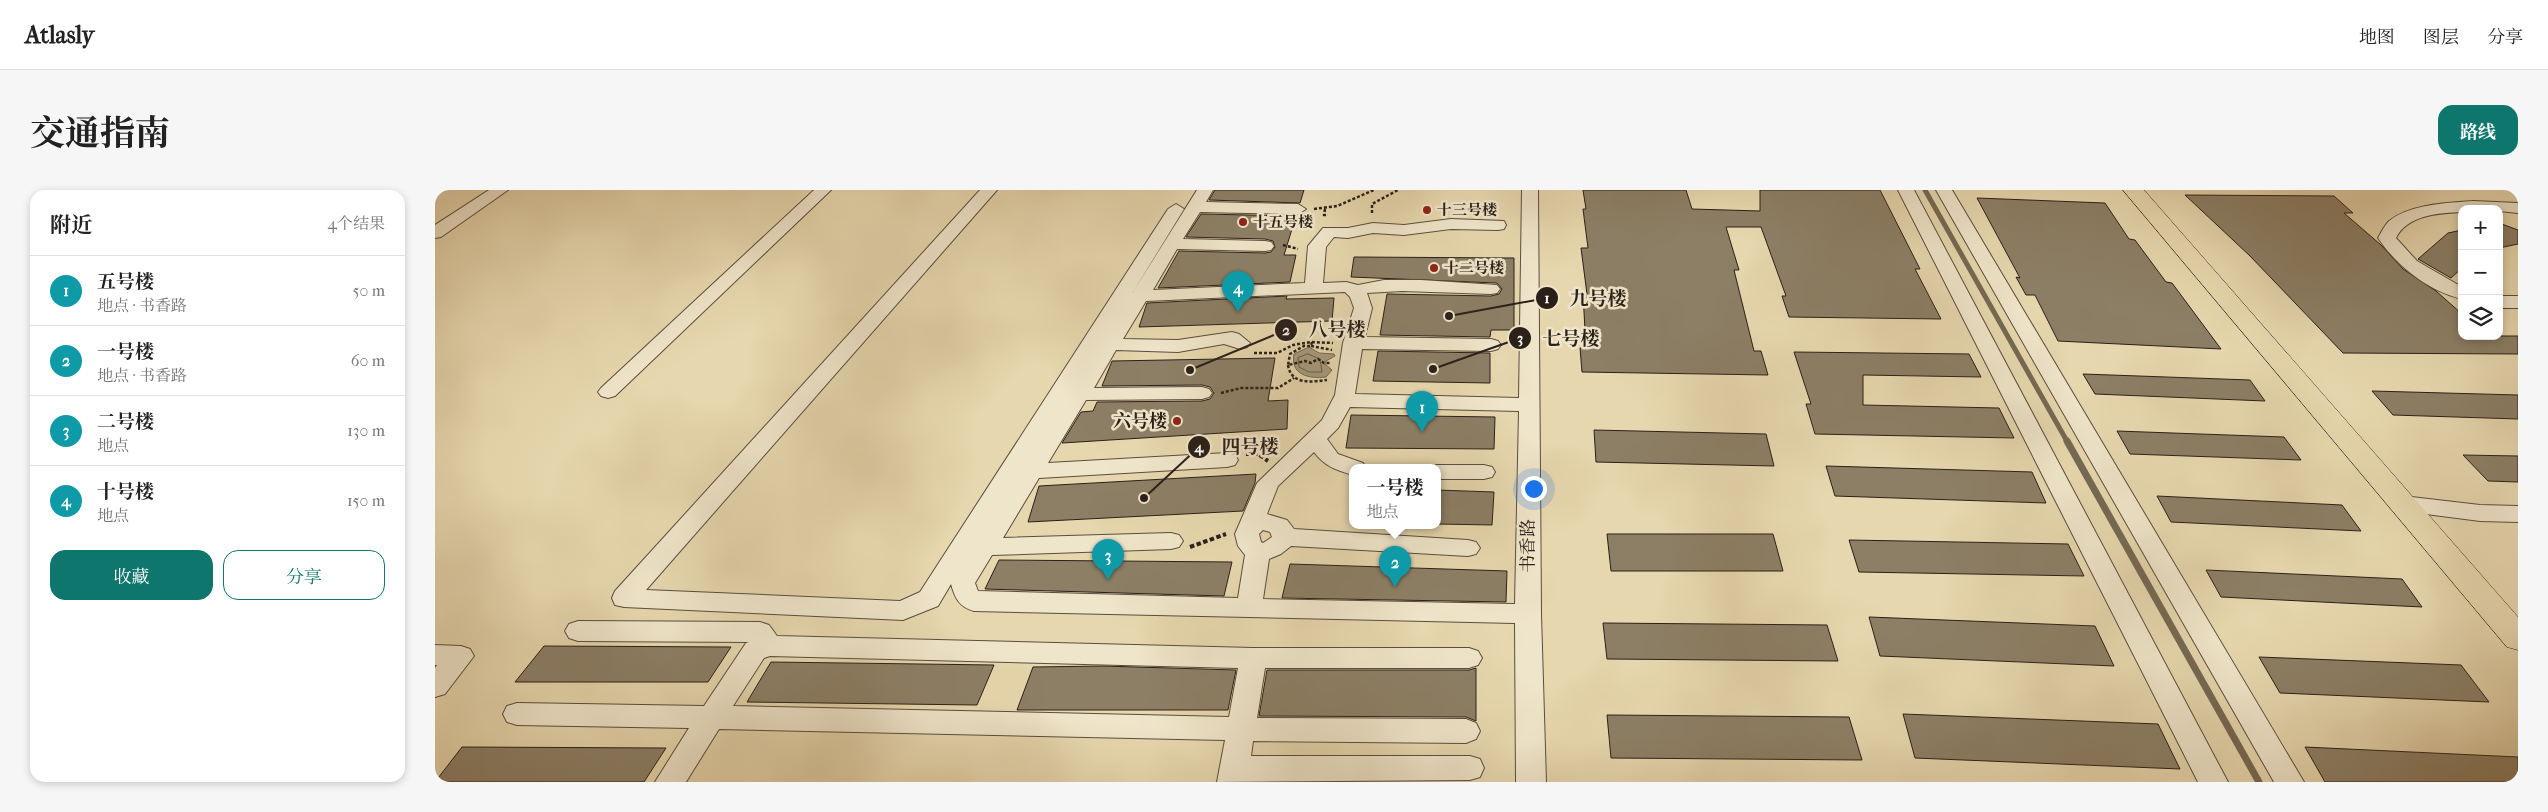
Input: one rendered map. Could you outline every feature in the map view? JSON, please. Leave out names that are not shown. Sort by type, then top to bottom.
[{"type":"main road","points":[[2133,190],[2518,638]]},
{"type":"street","points":[[435,233],[500,190]]},
{"type":"street","points":[[607,392],[823,190]]},
{"type":"street","points":[[989,190],[624,598],[903,611],[929,599],[1196,196]]},
{"type":"street","name":"书香路","points":[[1531,190],[1528,614],[1531,782]]},
{"type":"street","points":[[1906,190],[2213,782]]},
{"type":"street","points":[[1944,190],[2289,782]]},
{"type":"street","points":[[1196,196],[1298,209]]},
{"type":"street","points":[[1196,196],[1172,244],[963,583],[967,596],[973,602],[1528,614]]},
{"type":"street","points":[[2458,292],[2411,267],[2396,254],[2387,238],[2395,224],[2444,208],[2475,206],[2518,208]]},
{"type":"street","points":[[1315,289],[1317,246],[1329,232],[1348,233],[1372,228],[1404,230],[1451,224],[1498,225]]},
{"type":"street","points":[[1172,244],[1265,246]]},
{"type":"street","points":[[1355,292],[1368,287],[1386,286],[1491,289]]},
{"type":"street","points":[[1139,296],[1346,287],[1359,295],[1363,308],[1344,366],[1345,395],[1331,423],[1268,483],[1251,538],[1249,608]]},
{"type":"street","points":[[2503,302],[2518,302]]},
{"type":"street","points":[[1109,344],[1214,347],[1232,338],[1243,348]]},
{"type":"street","points":[[1353,343],[1491,345]]},
{"type":"street","points":[[1079,394],[1202,393]]},
{"type":"street","points":[[1342,400],[1529,404]]},
{"type":"street","points":[[1315,437],[1330,459],[1349,466]]},
{"type":"street","points":[[1031,471],[1227,460]]},
{"type":"street","points":[[1441,472],[1484,472]]},
{"type":"street","points":[[2403,504],[2480,513],[2518,514]]},
{"type":"street","points":[[1251,538],[1277,546],[1284,537],[1468,548]]},
{"type":"street","points":[[986,546],[1171,541]]},
{"type":"street","points":[[578,631],[760,632],[770,646]]},
{"type":"street","points":[[671,782],[755,650],[770,646],[1253,658],[1469,658]]},
{"type":"street","points":[[435,655],[461,656],[435,686]]},
{"type":"street","points":[[1253,658],[1233,775],[1470,768]]},
{"type":"street","points":[[517,714],[1241,729],[1466,731]]},
{"type":"path","points":[[1298,209],[1325,209],[1337,204],[1346,204],[1374,190]]},
{"type":"path","points":[[1372,228],[1364,219],[1369,217],[1374,210],[1372,204],[1399,190]]},
{"type":"path","points":[[1325,209],[1323,215],[1328,215]]},
{"type":"path","points":[[1265,246],[1288,245],[1316,252]]},
{"type":"path","points":[[1243,348],[1277,353],[1293,345],[1353,343]]},
{"type":"path","points":[[1312,344],[1329,348],[1335,352],[1344,366],[1328,380],[1308,382],[1294,378],[1288,369],[1290,354],[1312,344]]},
{"type":"path","points":[[1288,365],[1305,360],[1311,363],[1318,360],[1324,363],[1344,366]]},
{"type":"path","points":[[1202,393],[1220,393],[1241,388],[1278,388],[1294,378]]},
{"type":"path","points":[[1227,460],[1242,453],[1258,454],[1271,464],[1277,474]]},
{"type":"path","points":[[1171,541],[1187,549],[1201,541],[1228,533],[1251,538]]},
{"type":"water","points":[[1309,347],[1319,353],[1334,354],[1335,356],[1326,361],[1325,364],[1332,370],[1326,377],[1307,376],[1295,367],[1294,354]]},
{"type":"building","points":[[1215,190],[1304,190],[1300,203],[1209,200]]},
{"type":"building","points":[[1583,190],[1686,190],[1692,209],[1760,211],[1760,190],[1880,190],[1920,269],[1915,269],[1941,319],[1789,317],[1782,296],[1786,296],[1761,227],[1726,227],[1739,270],[1734,270],[1754,351],[1761,351],[1768,375],[1582,372],[1580,348],[1586,348],[1583,294],[1587,294],[1581,248],[1588,248],[1583,209],[1586,209]]},
{"type":"building","points":[[2185,195],[2334,196],[2353,213],[2344,213],[2381,245],[2403,269],[2436,291],[2458,310],[2458,340],[2503,340],[2503,336],[2518,336],[2518,354],[2343,353],[2250,256]]},
{"type":"building","points":[[1977,198],[2105,203],[2129,239],[2135,240],[2166,282],[2172,283],[2221,349],[2058,341],[2035,295],[2026,295],[2016,277],[2020,278]]},
{"type":"building","points":[[1201,214],[1296,216],[1284,255],[1296,255],[1290,282],[1158,288],[1179,251],[1265,253],[1271,252],[1275,247],[1273,241],[1265,239],[1186,237]]},
{"type":"building","points":[[2503,224],[2518,230],[2518,244],[2503,247]]},
{"type":"building","points":[[2458,231],[2458,272],[2451,278],[2418,259],[2448,233]]},
{"type":"building","points":[[1354,257],[1514,258],[1514,330],[1491,330],[1490,337],[1380,335],[1387,294],[1491,296],[1499,294],[1502,289],[1497,283],[1351,277]]},
{"type":"building","points":[[1287,296],[1286,299],[1334,298],[1332,321],[1139,327],[1147,303]]},
{"type":"building","points":[[1378,351],[1490,353],[1490,383],[1373,381]]},
{"type":"building","points":[[1794,352],[1969,354],[1981,377],[1863,375],[1863,405],[1999,408],[2014,438],[1815,434],[1806,404],[1811,404]]},
{"type":"building","points":[[1275,358],[1268,401],[1288,400],[1287,429],[1062,443],[1081,412],[1093,411],[1097,402],[1202,401],[1210,399],[1214,393],[1210,387],[1202,385],[1102,386],[1112,361]]},
{"type":"building","points":[[2083,374],[2250,380],[2265,401],[2095,394]]},
{"type":"building","points":[[2372,391],[2518,395],[2518,419],[2393,415]]},
{"type":"building","points":[[1351,415],[1495,417],[1494,449],[1346,448]]},
{"type":"building","points":[[1594,430],[1766,434],[1774,466],[1596,462]]},
{"type":"building","points":[[2117,431],[2284,437],[2301,460],[2130,454]]},
{"type":"building","points":[[2463,455],[2518,456],[2518,482],[2488,481]]},
{"type":"building","points":[[1826,466],[2032,472],[2046,503],[1835,496]]},
{"type":"building","points":[[1256,474],[1255,483],[1243,511],[1028,522],[1039,486]]},
{"type":"building","points":[[1441,490],[1494,492],[1492,525],[1441,524]]},
{"type":"building","points":[[2157,496],[2342,505],[2361,531],[2171,522]]},
{"type":"building","points":[[1607,534],[1773,534],[1783,571],[1611,571]]},
{"type":"building","points":[[1849,540],[2068,544],[2084,576],[1859,572]]},
{"type":"building","points":[[999,560],[1232,562],[1224,596],[985,589]]},
{"type":"building","points":[[1290,564],[1507,571],[1506,602],[1282,598]]},
{"type":"building","points":[[2206,570],[2402,579],[2422,607],[2221,597]]},
{"type":"building","points":[[1869,617],[2095,626],[2114,666],[1880,656]]},
{"type":"building","points":[[1603,623],[1827,625],[1838,661],[1607,659]]},
{"type":"building","points":[[544,646],[731,647],[708,682],[515,682]]},
{"type":"building","points":[[2259,657],[2461,665],[2489,702],[2280,693]]},
{"type":"building","points":[[771,662],[994,665],[977,705],[747,702]]},
{"type":"building","points":[[1103,666],[1236,670],[1228,710],[1017,710],[1033,667]]},
{"type":"building","points":[[1476,668],[1476,721],[1466,717],[1259,716],[1267,670],[1469,670]]},
{"type":"building","points":[[1903,714],[2158,724],[2180,769],[1915,758]]},
{"type":"building","points":[[1607,715],[1849,717],[1862,760],[1611,758]]},
{"type":"building","points":[[462,747],[666,748],[644,782],[435,782]]},
{"type":"building","points":[[2305,747],[2518,757],[2518,782],[2325,782]]},
{"type":"waterway","points":[[1925,190],[2068,443]]},
{"type":"waterway","points":[[2067,441],[2259,782]]},
{"type":"place","name":"十三号楼","points":[[1427,210]]},
{"type":"place","name":"十五号楼","points":[[1243,222]]},
{"type":"place","name":"十二号楼","points":[[1434,268]]},
{"type":"place","name":"十号楼","points":[[1238,312]]},
{"type":"place","name":"九号楼","points":[[1449,316]]},
{"type":"place","name":"七号楼","points":[[1433,369]]},
{"type":"place","name":"八号楼","points":[[1190,370]]},
{"type":"place","name":"六号楼","points":[[1177,421]]},
{"type":"place","name":"五号楼","points":[[1422,432]]},
{"type":"place","name":"四号楼","points":[[1144,498]]},
{"type":"place","name":"二号楼","points":[[1108,580]]},
{"type":"place","name":"一号楼","points":[[1395,587]]}]
